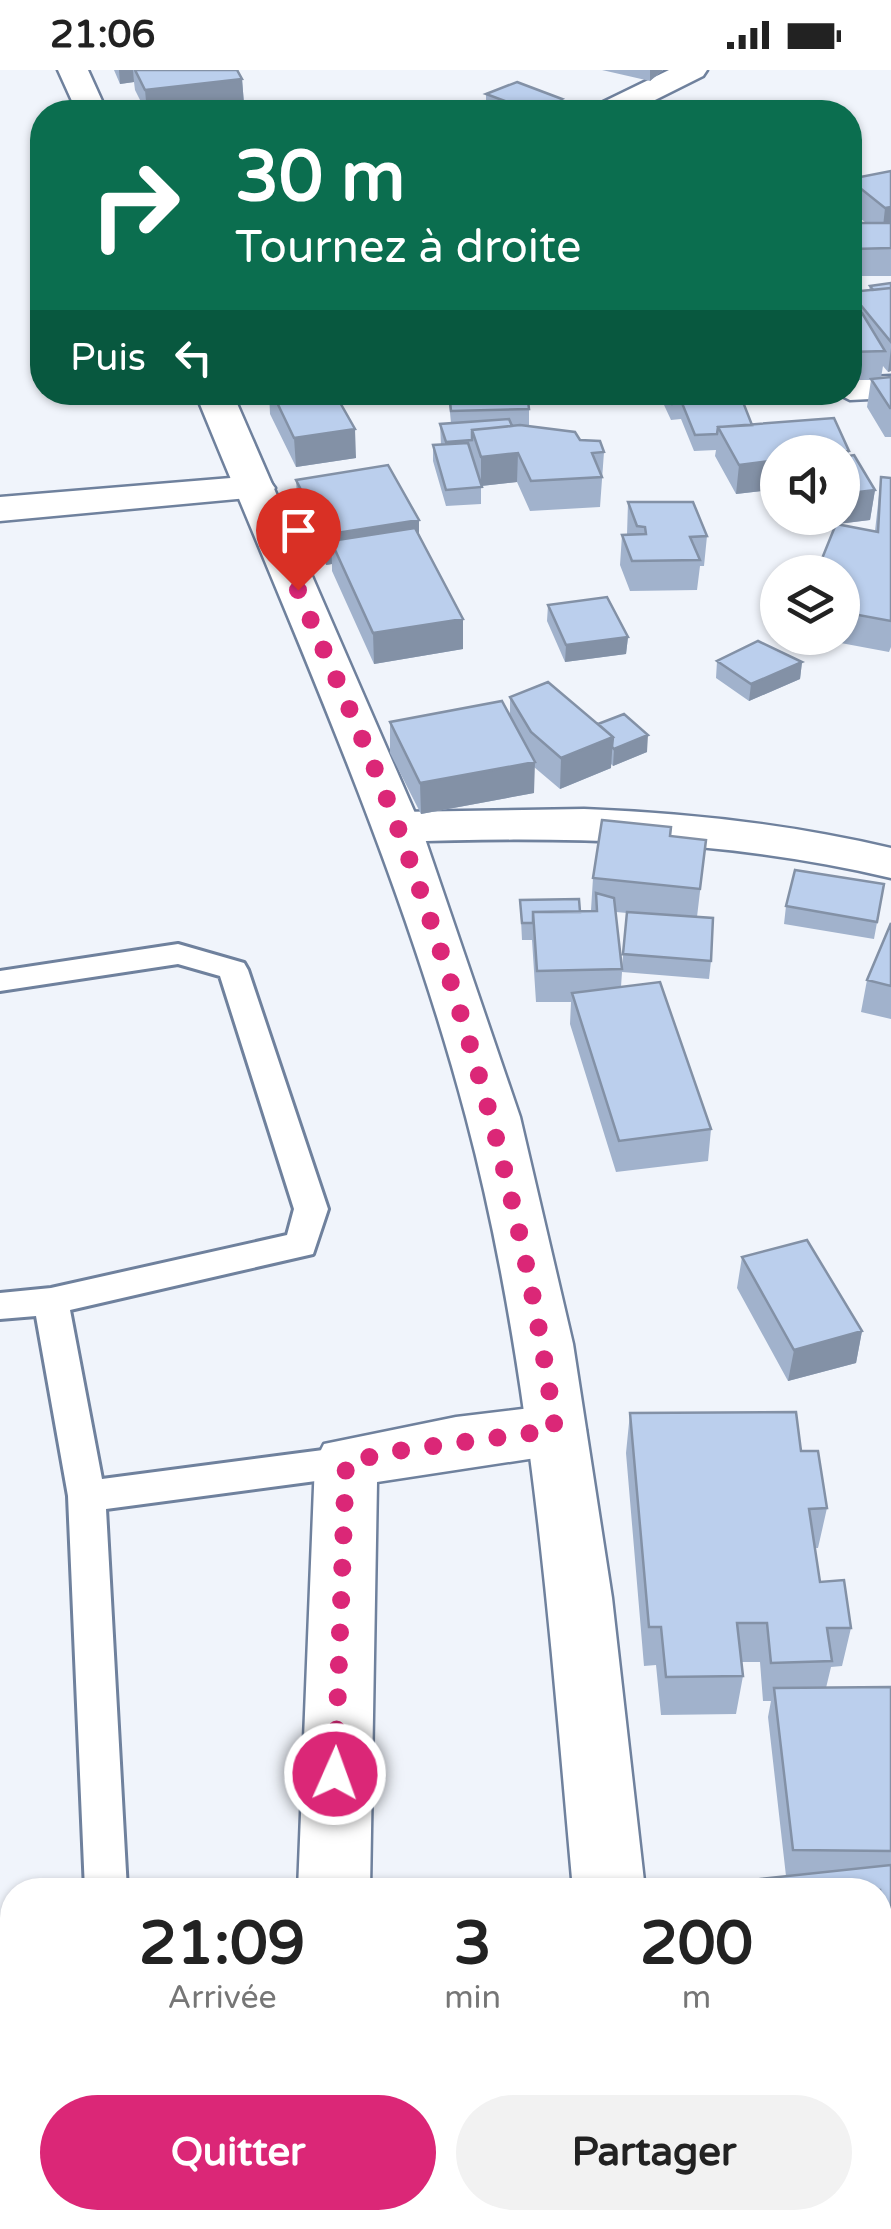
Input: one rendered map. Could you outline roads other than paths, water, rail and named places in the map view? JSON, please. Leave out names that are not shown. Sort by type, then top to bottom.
[{"type":"street","points":[[73,70],[87,100]]},
{"type":"street","points":[[632,100],[692,70]]},
{"type":"street","points":[[862,389],[891,388]]},
{"type":"street","points":[[218,405],[398,827],[493,1117],[543,1344],[579,1598],[607,1878]]},
{"type":"street","points":[[0,509],[255,488]]},
{"type":"street","points":[[398,827],[562,821],[706,828],[891,863]]},
{"type":"street","points":[[334,1878],[346,1462],[403,1450],[555,1430]]},
{"type":"lane","points":[[0,981],[178,954],[233,970],[312,1209],[302,1245],[51,1302],[0,1306]]},
{"type":"lane","points":[[51,1302],[87,1496],[105,1878]]},
{"type":"lane","points":[[87,1496],[346,1462]]}]
